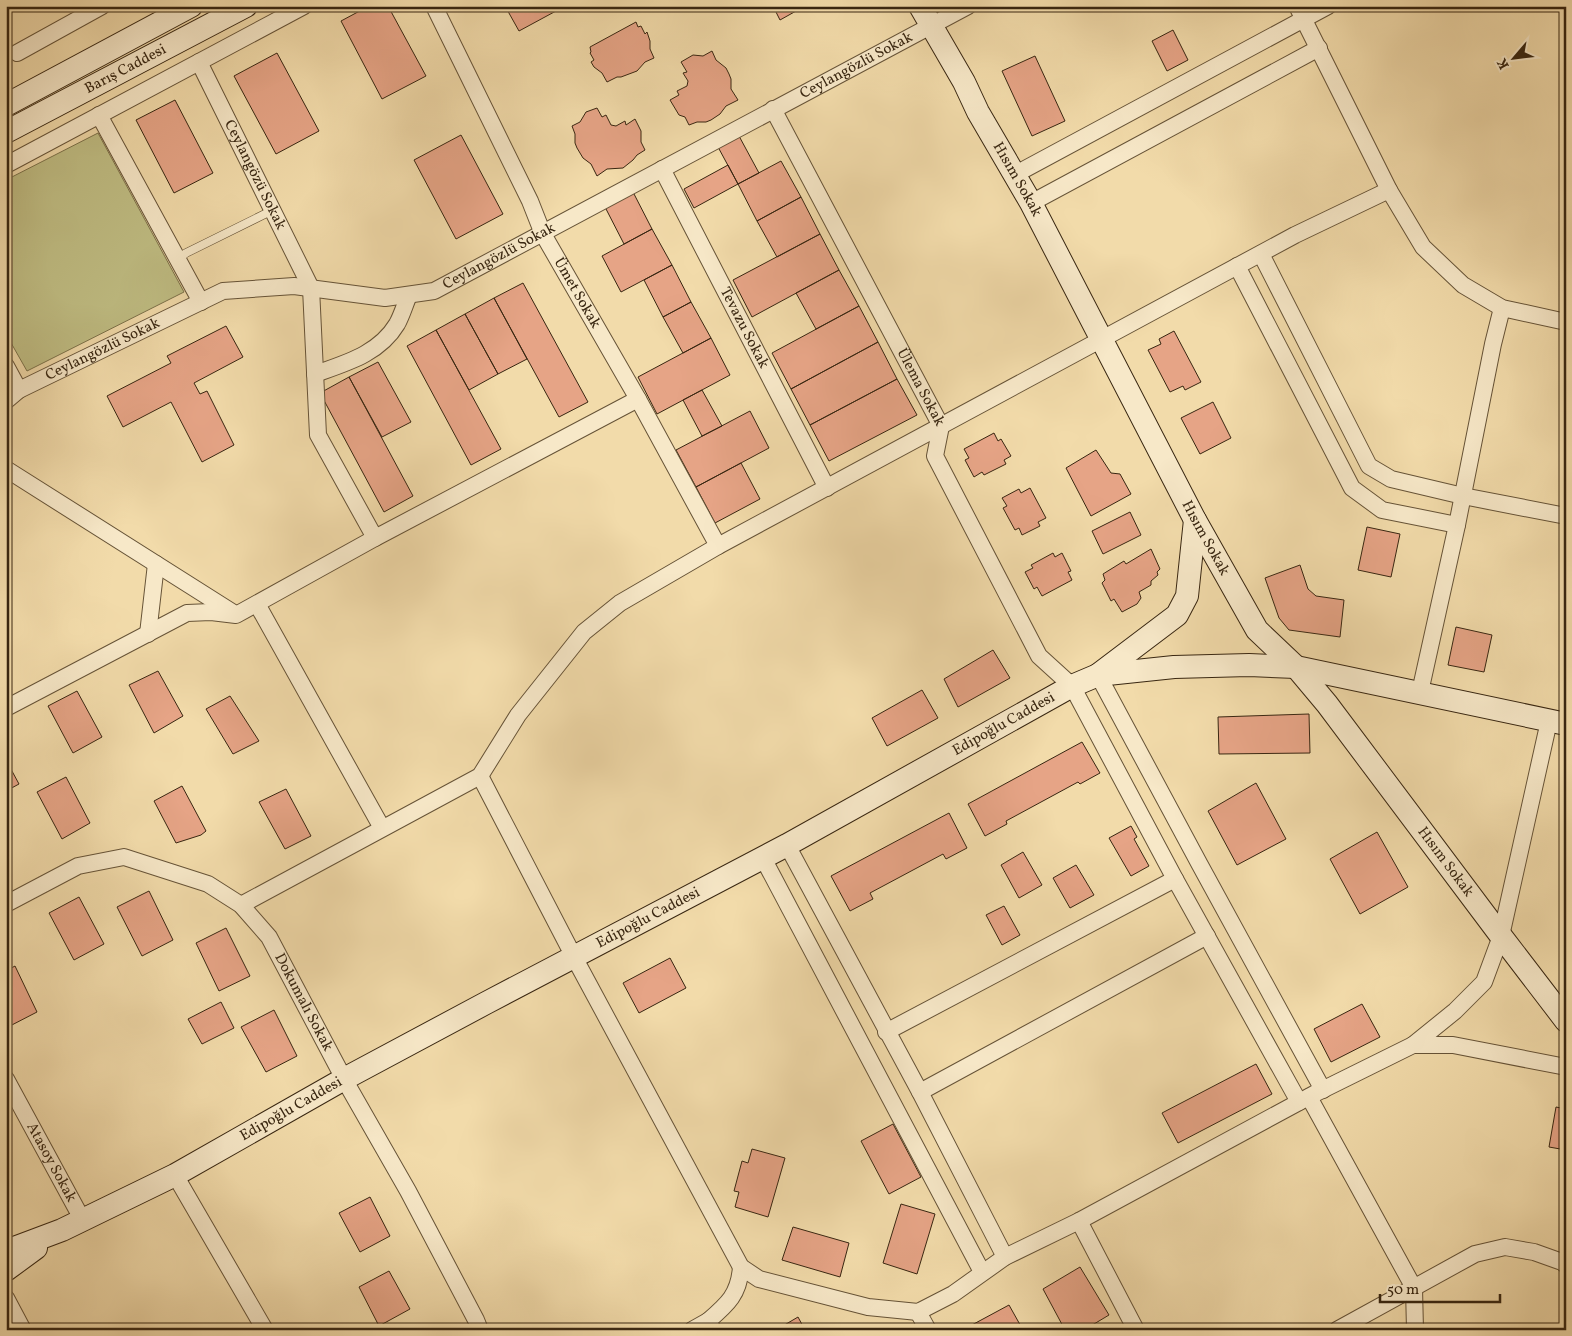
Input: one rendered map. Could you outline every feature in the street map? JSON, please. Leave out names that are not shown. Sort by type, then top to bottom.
[{"type":"street","name":"Barış Caddesi","points":[[7,101],[192,6]]},
{"type":"street","name":"Barış Caddesi","points":[[6,132],[246,6]]},
{"type":"street","points":[[6,165],[304,6]]},
{"type":"street","name":"Ümet Sokak","points":[[434,6],[530,201],[543,234],[638,399],[718,546]]},
{"type":"street","name":"Ceylangözlü Sokak","points":[[6,401],[19,390],[223,291],[294,286],[385,298],[434,291],[773,109],[925,16],[968,6]]},
{"type":"street","points":[[1014,175],[1301,13],[1328,6]]},
{"type":"street","points":[[17,53],[97,7]]},
{"type":"street","points":[[1301,13],[1388,190],[1423,247],[1463,285],[1502,308],[1566,322]]},
{"type":"street","name":"Hısım Sokak","points":[[925,16],[1031,203],[1195,520],[1257,630],[1296,666],[1327,704],[1500,936],[1566,1021]]},
{"type":"street","points":[[1031,203],[1318,48]]},
{"type":"street","name":"Ceylangözü Sokak","points":[[199,62],[312,288]]},
{"type":"street","name":"Ülema Sokak","points":[[773,109],[941,426],[935,456],[1039,656],[1072,686],[1207,936],[1311,1096]]},
{"type":"street","points":[[99,116],[201,302]]},
{"type":"street","name":"Tevazu Sokak","points":[[662,169],[827,488]]},
{"type":"street","points":[[241,905],[480,776],[518,715],[584,632],[620,603],[718,546],[1237,266],[1295,235],[1388,190]]},
{"type":"street","points":[[1260,254],[1369,466],[1391,479],[1464,496],[1566,516]]},
{"type":"street","points":[[1237,266],[1352,488],[1382,510],[1458,525]]},
{"type":"street","points":[[312,288],[318,435],[375,538]]},
{"type":"street","points":[[315,374],[357,359],[382,344],[398,323],[408,295]]},
{"type":"street","points":[[1420,692],[1458,525],[1502,308]]},
{"type":"street","points":[[6,366],[19,390]]},
{"type":"street","points":[[6,708],[187,613],[210,612],[236,615],[375,538],[638,399]]},
{"type":"street","points":[[6,469],[236,615]]},
{"type":"street","points":[[1195,520],[1187,596],[1177,615],[1098,675],[1200,865],[1311,1096],[1414,1288],[1415,1330]]},
{"type":"street","points":[[148,634],[156,564]]},
{"type":"street","points":[[256,604],[382,828]]},
{"type":"street","name":"Edipoğlu Caddesi","points":[[62,1230],[175,1175],[344,1079],[787,845],[1072,686],[1098,675],[1174,667],[1296,666],[1557,722]]},
{"type":"street","points":[[480,776],[574,957],[741,1267],[760,1279],[868,1307],[918,1312],[953,1294],[1005,1256],[1079,1221],[1311,1096],[1413,1045],[1455,1011],[1484,982],[1500,936],[1557,722]]},
{"type":"street","points":[[787,845],[920,1092],[1005,1256]]},
{"type":"street","name":"Dokumalı Sokak","points":[[6,904],[78,866],[124,857],[208,884],[241,905],[269,937],[344,1079],[408,1191],[480,1330]]},
{"type":"street","points":[[762,858],[982,1272]]},
{"type":"street","points":[[886,1032],[1175,879]]},
{"type":"street","points":[[920,1092],[1207,936]]},
{"type":"street","points":[[1413,1045],[1453,1044],[1566,1067]]},
{"type":"street","name":"Atasoy Sokak","points":[[6,1079],[82,1219]]},
{"type":"street","points":[[175,1175],[265,1330]]},
{"type":"street","points":[[1079,1221],[1136,1330]]},
{"type":"street","points":[[6,1252],[62,1230]]},
{"type":"street","points":[[6,1270],[62,1230]]},
{"type":"street","points":[[1337,1330],[1475,1254],[1505,1247],[1534,1252],[1566,1265]]},
{"type":"street","points":[[692,1330],[711,1325],[727,1305],[740,1282],[741,1267]]},
{"type":"street","points":[[6,1298],[23,1330]]},
{"type":"street","points":[[918,1312],[928,1330]]},
{"type":"lane","points":[[178,259],[186,253],[273,210]]},
{"type":"shaded area","points":[[98,133],[184,292],[27,371],[6,334],[6,180]]},
{"type":"building","points":[[369,6],[388,6],[426,76],[382,99],[341,21]]},
{"type":"building","points":[[505,6],[554,6],[556,11],[519,31]]},
{"type":"building","points":[[773,6],[805,6],[780,20]]},
{"type":"building","points":[[636,22],[638,27],[641,26],[645,34],[647,32],[650,49],[654,58],[645,62],[637,71],[607,82],[602,73],[591,62],[594,60],[590,53],[590,47]]},
{"type":"building","points":[[1173,30],[1188,60],[1167,71],[1152,41]]},
{"type":"building","points":[[712,51],[716,60],[726,68],[731,79],[731,89],[738,100],[726,106],[720,114],[711,120],[689,125],[685,117],[679,115],[670,100],[679,95],[677,91],[687,86],[688,81],[683,73],[687,72],[681,62],[693,55],[703,56]]},
{"type":"building","points":[[277,53],[319,131],[276,154],[234,76]]},
{"type":"building","points":[[1035,56],[1065,121],[1032,136],[1002,71]]},
{"type":"building","points":[[175,100],[213,173],[174,193],[136,120]]},
{"type":"building","points":[[597,108],[602,117],[606,115],[611,125],[616,126],[625,121],[626,125],[635,119],[641,131],[641,142],[645,150],[623,168],[607,169],[597,176],[591,164],[583,158],[577,148],[572,126],[580,122],[586,112]]},
{"type":"building","points":[[461,135],[503,214],[456,239],[414,160]]},
{"type":"building","points":[[739,136],[759,173],[738,184],[718,147]]},
{"type":"building","points":[[781,161],[801,197],[757,221],[738,184]]},
{"type":"building","points":[[728,165],[738,184],[694,208],[684,189]]},
{"type":"building","points":[[633,192],[652,229],[624,244],[605,207]]},
{"type":"building","points":[[801,197],[820,234],[777,257],[757,221]]},
{"type":"building","points":[[652,229],[672,265],[621,292],[602,256]]},
{"type":"building","points":[[820,234],[839,270],[752,317],[733,280]]},
{"type":"building","points":[[672,265],[691,302],[663,317],[644,280]]},
{"type":"building","points":[[839,270],[859,306],[816,329],[796,293]]},
{"type":"building","points":[[523,283],[588,402],[559,417],[494,298]]},
{"type":"building","points":[[494,298],[527,359],[498,374],[465,314]]},
{"type":"building","points":[[691,302],[711,338],[683,353],[663,317]]},
{"type":"building","points":[[859,306],[878,342],[791,389],[772,353]]},
{"type":"building","points":[[465,314],[498,374],[469,390],[436,330]]},
{"type":"building","points":[[226,326],[243,357],[194,383],[200,394],[207,391],[234,445],[202,462],[171,402],[123,427],[107,396],[171,363],[167,356]]},
{"type":"building","points":[[436,330],[501,449],[471,465],[407,346]]},
{"type":"building","points":[[1174,331],[1201,382],[1185,390],[1183,386],[1170,392],[1148,350],[1161,344],[1159,339]]},
{"type":"building","points":[[711,338],[730,375],[657,414],[638,377]]},
{"type":"building","points":[[878,342],[897,379],[810,425],[791,389]]},
{"type":"building","points":[[378,362],[411,422],[382,437],[349,377]]},
{"type":"building","points":[[349,377],[413,496],[384,512],[320,393]]},
{"type":"building","points":[[897,379],[917,415],[829,461],[810,425]]},
{"type":"building","points":[[702,390],[722,426],[702,436],[683,400]]},
{"type":"building","points":[[1213,402],[1231,438],[1200,454],[1181,418]]},
{"type":"building","points":[[750,411],[769,448],[696,487],[676,450]]},
{"type":"building","points":[[994,433],[998,441],[1001,439],[1011,456],[1004,460],[1006,464],[984,475],[982,472],[974,477],[965,460],[969,458],[964,449]]},
{"type":"building","points":[[1096,450],[1111,473],[1120,474],[1131,494],[1091,516],[1066,468]]},
{"type":"building","points":[[741,463],[760,499],[715,523],[696,487]]},
{"type":"building","points":[[1030,488],[1046,518],[1038,522],[1040,526],[1022,535],[1019,528],[1015,530],[1003,508],[1007,506],[1002,498],[1019,489],[1021,493]]},
{"type":"building","points":[[1130,512],[1141,535],[1103,554],[1092,531]]},
{"type":"building","points":[[1367,527],[1400,534],[1391,577],[1358,570]]},
{"type":"building","points":[[1151,549],[1160,569],[1157,572],[1158,575],[1151,581],[1151,585],[1139,592],[1141,598],[1137,604],[1122,612],[1114,599],[1111,601],[1102,583],[1105,580],[1103,574],[1124,561],[1126,564]]},
{"type":"building","points":[[1053,553],[1055,557],[1062,553],[1071,571],[1068,572],[1072,580],[1042,596],[1037,587],[1034,589],[1025,572],[1033,568],[1031,565]]},
{"type":"building","points":[[1300,565],[1308,589],[1316,596],[1344,600],[1340,637],[1289,630],[1279,618],[1265,578]]},
{"type":"building","points":[[1456,627],[1492,635],[1484,672],[1448,665]]},
{"type":"building","points":[[993,650],[1010,678],[958,707],[944,679]]},
{"type":"building","points":[[158,671],[183,716],[154,733],[129,685]]},
{"type":"building","points":[[922,690],[938,718],[887,746],[872,718]]},
{"type":"building","points":[[77,691],[102,737],[73,753],[48,706]]},
{"type":"building","points":[[230,696],[259,741],[233,754],[206,709]]},
{"type":"building","points":[[1309,714],[1310,753],[1219,754],[1218,717]]},
{"type":"building","points":[[1082,742],[1100,773],[1080,784],[1078,782],[1006,821],[1007,824],[985,836],[968,804]]},
{"type":"building","points":[[6,760],[19,784],[6,791]]},
{"type":"building","points":[[66,777],[90,823],[62,839],[37,792]]},
{"type":"building","points":[[1256,783],[1286,839],[1237,865],[1208,811]]},
{"type":"building","points":[[182,786],[206,831],[201,835],[176,843],[154,801]]},
{"type":"building","points":[[286,789],[311,836],[285,849],[259,802]]},
{"type":"building","points":[[949,813],[967,848],[946,859],[943,854],[870,893],[873,899],[850,911],[831,876]]},
{"type":"building","points":[[1131,826],[1137,837],[1134,839],[1149,866],[1131,876],[1109,838]]},
{"type":"building","points":[[1377,832],[1408,887],[1360,914],[1330,859]]},
{"type":"building","points":[[1023,852],[1042,885],[1019,898],[1001,865]]},
{"type":"building","points":[[1076,865],[1094,895],[1070,908],[1053,878]]},
{"type":"building","points":[[149,891],[173,940],[142,956],[117,907]]},
{"type":"building","points":[[79,897],[104,944],[74,960],[49,913]]},
{"type":"building","points":[[1004,906],[1020,935],[1002,945],[986,915]]},
{"type":"building","points":[[226,928],[250,976],[219,991],[196,943]]},
{"type":"building","points":[[670,958],[686,988],[639,1013],[623,983]]},
{"type":"building","points":[[15,966],[37,1012],[6,1028],[6,971]]},
{"type":"building","points":[[221,1002],[234,1028],[202,1044],[188,1019]]},
{"type":"building","points":[[1362,1004],[1380,1037],[1331,1062],[1314,1029]]},
{"type":"building","points":[[274,1010],[297,1056],[266,1072],[241,1027]]},
{"type":"building","points":[[1256,1064],[1272,1094],[1178,1143],[1162,1113]]},
{"type":"building","points":[[1556,1107],[1566,1109],[1566,1150],[1549,1147]]},
{"type":"building","points":[[893,1124],[921,1177],[889,1194],[861,1141]]},
{"type":"building","points":[[752,1149],[785,1158],[768,1217],[735,1207],[739,1192],[734,1191],[742,1161],[748,1163]]},
{"type":"building","points":[[370,1197],[390,1236],[360,1252],[339,1213]]},
{"type":"building","points":[[901,1204],[935,1214],[917,1274],[883,1263]]},
{"type":"building","points":[[793,1227],[849,1243],[840,1277],[782,1260]]},
{"type":"building","points":[[1080,1267],[1109,1315],[1084,1330],[1065,1330],[1043,1289]]},
{"type":"building","points":[[389,1271],[410,1309],[379,1326],[359,1287]]},
{"type":"building","points":[[1009,1305],[1023,1330],[972,1330],[970,1326]]},
{"type":"building","points":[[798,1317],[805,1330],[776,1330]]}]
